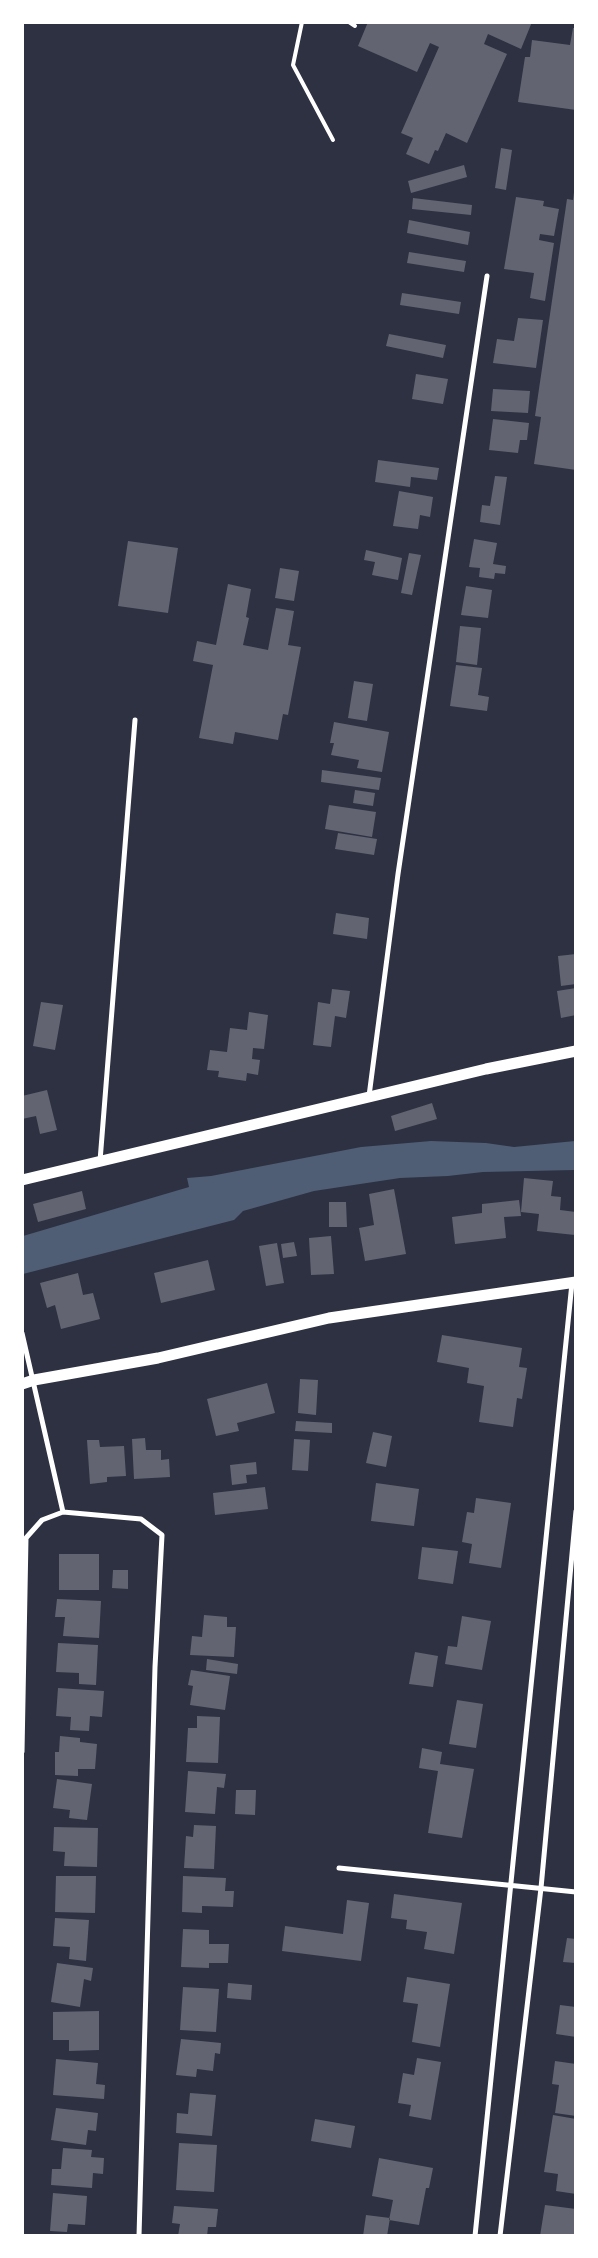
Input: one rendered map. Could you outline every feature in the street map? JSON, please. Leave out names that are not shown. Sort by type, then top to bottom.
[{"type":"main road","points":[[22,1180],[368,1096],[576,1051]]},
{"type":"main road","points":[[22,1384],[34,1380],[158,1358],[329,1318],[574,1282]]},
{"type":"street","points":[[368,1096],[398,874],[487,276]]},
{"type":"street","points":[[100,1162],[135,720]]},
{"type":"street","points":[[475,2236],[574,1282]]},
{"type":"street","points":[[22,1334],[63,1512]]},
{"type":"street","points":[[500,2236],[541,1888],[576,1511]]},
{"type":"street","points":[[22,1752],[26,1538],[42,1520],[63,1512],[141,1520],[162,1536],[155,1677],[139,2236]]},
{"type":"street","points":[[340,1868],[576,1892]]},
{"type":"lane","points":[[302,22],[293,65],[333,140]]},
{"type":"lane","points":[[349,22],[355,26]]},
{"type":"water","points":[[431,1141],[486,1143],[514,1147],[575,1141],[575,1170],[483,1172],[400,1178],[314,1191],[243,1211],[234,1220],[23,1274],[23,1236],[189,1187],[187,1178],[211,1176],[361,1147]]},
{"type":"building","points":[[368,22],[532,22],[521,49],[488,34],[484,44],[507,54],[467,143],[446,133],[438,151],[435,150],[429,164],[406,154],[413,138],[401,133],[439,47],[430,43],[417,72],[358,46]]},
{"type":"building","points":[[573,28],[576,28],[576,110],[518,102],[525,57],[530,57],[532,40],[570,45]]},
{"type":"building","points":[[501,148],[512,150],[506,190],[495,188]]},
{"type":"building","points":[[464,165],[467,177],[411,193],[408,181]]},
{"type":"building","points":[[574,192],[576,193],[576,470],[534,464],[541,417],[535,416],[567,199],[573,200]]},
{"type":"building","points":[[516,197],[544,201],[543,206],[559,209],[554,236],[540,234],[539,240],[554,243],[545,301],[530,298],[534,273],[504,269]]},
{"type":"building","points":[[413,198],[472,205],[471,215],[412,209]]},
{"type":"building","points":[[409,220],[470,232],[468,245],[407,233]]},
{"type":"building","points":[[409,252],[466,261],[464,272],[407,263]]},
{"type":"building","points":[[402,293],[461,302],[459,314],[400,305]]},
{"type":"building","points":[[518,318],[543,320],[536,368],[493,363],[497,339],[514,341]]},
{"type":"building","points":[[389,334],[446,345],[443,358],[386,346]]},
{"type":"building","points":[[416,374],[448,379],[443,404],[412,399]]},
{"type":"building","points":[[493,389],[530,391],[528,413],[491,411]]},
{"type":"building","points":[[493,419],[529,423],[527,440],[520,440],[518,453],[489,450]]},
{"type":"building","points":[[378,460],[439,468],[437,480],[411,477],[410,487],[375,482]]},
{"type":"building","points":[[495,476],[507,477],[500,525],[480,522],[482,505],[490,506]]},
{"type":"building","points":[[399,491],[433,497],[430,517],[420,515],[418,529],[393,526]]},
{"type":"building","points":[[474,539],[497,543],[493,564],[506,566],[505,574],[495,573],[494,579],[479,577],[480,568],[469,567]]},
{"type":"building","points":[[128,541],[178,548],[168,613],[118,606]]},
{"type":"building","points":[[366,550],[402,558],[398,580],[372,575],[375,562],[364,560]]},
{"type":"building","points":[[409,553],[421,555],[412,595],[401,593]]},
{"type":"building","points":[[280,568],[299,571],[294,601],[275,598]]},
{"type":"building","points":[[228,584],[251,589],[246,617],[249,618],[243,645],[268,650],[276,608],[294,611],[288,645],[301,647],[288,715],[283,714],[278,740],[235,732],[233,744],[199,738],[213,665],[193,661],[197,641],[216,645]]},
{"type":"building","points":[[466,586],[492,590],[488,618],[461,615]]},
{"type":"building","points":[[460,626],[481,628],[477,665],[456,662]]},
{"type":"building","points":[[456,665],[482,668],[478,695],[489,697],[487,711],[450,706]]},
{"type":"building","points":[[354,681],[373,684],[367,721],[348,718]]},
{"type":"building","points":[[334,722],[389,732],[382,772],[357,768],[359,760],[331,755],[334,743],[330,743]]},
{"type":"building","points":[[322,770],[381,778],[379,790],[321,782]]},
{"type":"building","points":[[355,790],[375,793],[373,806],[353,803]]},
{"type":"building","points":[[329,805],[376,812],[372,837],[325,829]]},
{"type":"building","points":[[338,833],[377,839],[374,855],[335,849]]},
{"type":"building","points":[[336,913],[369,918],[367,939],[333,934]]},
{"type":"building","points":[[576,954],[576,984],[561,986],[558,956]]},
{"type":"building","points":[[576,988],[576,1015],[561,1018],[557,991]]},
{"type":"building","points":[[332,989],[350,991],[346,1018],[335,1016],[331,1047],[313,1045],[318,1002],[330,1004]]},
{"type":"building","points":[[41,1002],[63,1005],[55,1050],[33,1046]]},
{"type":"building","points":[[249,1012],[268,1015],[264,1049],[253,1048],[252,1059],[260,1060],[258,1075],[247,1073],[246,1081],[218,1077],[219,1071],[207,1070],[210,1050],[227,1052],[230,1028],[247,1030]]},
{"type":"building","points":[[47,1090],[57,1130],[40,1134],[36,1116],[22,1119],[22,1096]]},
{"type":"building","points":[[432,1103],[437,1119],[395,1131],[391,1116]]},
{"type":"building","points":[[524,1178],[553,1181],[551,1196],[561,1197],[560,1210],[576,1212],[575,1235],[537,1231],[539,1214],[521,1212]]},
{"type":"building","points":[[394,1189],[406,1254],[365,1261],[359,1228],[374,1225],[369,1194]]},
{"type":"building","points":[[82,1191],[86,1209],[38,1222],[33,1204]]},
{"type":"building","points":[[519,1200],[521,1216],[504,1217],[506,1238],[455,1244],[452,1217],[482,1213],[482,1204]]},
{"type":"building","points":[[329,1202],[346,1202],[347,1227],[329,1227]]},
{"type":"building","points":[[331,1236],[334,1274],[311,1275],[309,1238]]},
{"type":"building","points":[[294,1242],[297,1256],[283,1258],[281,1244]]},
{"type":"building","points":[[277,1243],[284,1283],[266,1286],[259,1246]]},
{"type":"building","points":[[208,1260],[215,1290],[161,1303],[154,1273]]},
{"type":"building","points":[[78,1273],[83,1295],[93,1293],[100,1319],[61,1329],[55,1305],[47,1308],[40,1283]]},
{"type":"building","points":[[442,1335],[522,1348],[519,1367],[527,1368],[522,1399],[517,1398],[513,1427],[479,1422],[484,1386],[467,1383],[469,1368],[437,1362]]},
{"type":"building","points":[[300,1379],[318,1380],[316,1415],[298,1413]]},
{"type":"building","points":[[267,1383],[275,1413],[237,1423],[239,1431],[216,1436],[207,1399]]},
{"type":"building","points":[[296,1421],[332,1423],[332,1433],[295,1431]]},
{"type":"building","points":[[373,1432],[392,1436],[386,1467],[366,1463]]},
{"type":"building","points":[[145,1438],[146,1450],[161,1450],[161,1460],[169,1459],[170,1477],[134,1479],[132,1439]]},
{"type":"building","points":[[294,1439],[310,1440],[308,1471],[292,1470]]},
{"type":"building","points":[[87,1440],[99,1440],[100,1447],[124,1446],[126,1476],[107,1477],[107,1482],[90,1484]]},
{"type":"building","points":[[256,1462],[257,1474],[246,1475],[247,1483],[232,1485],[230,1465]]},
{"type":"building","points":[[376,1483],[419,1489],[414,1526],[371,1521]]},
{"type":"building","points":[[265,1487],[268,1509],[215,1515],[213,1493]]},
{"type":"building","points":[[476,1498],[511,1503],[501,1568],[469,1563],[472,1544],[462,1542],[467,1512],[474,1513]]},
{"type":"building","points":[[422,1547],[458,1551],[453,1584],[418,1579]]},
{"type":"building","points":[[59,1554],[99,1554],[99,1590],[59,1590]]},
{"type":"building","points":[[113,1570],[128,1570],[128,1589],[112,1588]]},
{"type":"building","points":[[57,1599],[101,1601],[99,1638],[63,1636],[65,1617],[55,1617]]},
{"type":"building","points":[[204,1615],[227,1617],[227,1627],[236,1627],[234,1657],[190,1655],[192,1636],[202,1637]]},
{"type":"building","points":[[462,1616],[491,1621],[482,1670],[445,1664],[448,1646],[457,1647]]},
{"type":"building","points":[[58,1643],[98,1645],[96,1685],[79,1684],[79,1673],[56,1672]]},
{"type":"building","points":[[415,1652],[438,1656],[433,1687],[409,1684]]},
{"type":"building","points":[[207,1659],[238,1664],[237,1674],[206,1670]]},
{"type":"building","points":[[191,1670],[230,1676],[225,1710],[190,1705],[193,1686],[188,1685]]},
{"type":"building","points":[[58,1688],[104,1691],[102,1717],[90,1716],[89,1731],[70,1730],[71,1717],[56,1716]]},
{"type":"building","points":[[457,1700],[483,1704],[476,1748],[449,1744]]},
{"type":"building","points":[[197,1716],[220,1717],[218,1763],[186,1762],[188,1728],[197,1728]]},
{"type":"building","points":[[60,1736],[80,1738],[80,1742],[97,1744],[95,1769],[78,1769],[78,1776],[55,1775],[55,1752],[59,1752]]},
{"type":"building","points":[[422,1748],[442,1752],[440,1764],[474,1769],[462,1838],[428,1833],[438,1771],[419,1768]]},
{"type":"building","points":[[188,1771],[226,1774],[224,1788],[217,1787],[215,1814],[185,1812]]},
{"type":"building","points":[[57,1779],[92,1784],[87,1820],[69,1818],[70,1810],[53,1808]]},
{"type":"building","points":[[236,1790],[256,1790],[255,1815],[235,1814]]},
{"type":"building","points":[[194,1825],[216,1826],[214,1869],[184,1868],[186,1836],[193,1837]]},
{"type":"building","points":[[54,1827],[98,1828],[97,1867],[64,1866],[65,1852],[53,1851]]},
{"type":"building","points":[[56,1876],[96,1876],[95,1913],[55,1912]]},
{"type":"building","points":[[183,1876],[226,1878],[225,1891],[234,1891],[233,1907],[202,1906],[202,1913],[182,1912]]},
{"type":"building","points":[[394,1894],[462,1903],[454,1954],[424,1949],[427,1932],[406,1929],[407,1920],[391,1918]]},
{"type":"building","points":[[347,1900],[369,1903],[361,1961],[282,1951],[285,1926],[343,1934]]},
{"type":"building","points":[[55,1918],[89,1920],[86,1961],[69,1959],[70,1947],[53,1946]]},
{"type":"building","points":[[183,1929],[209,1930],[209,1944],[229,1944],[228,1963],[209,1963],[209,1968],[181,1967]]},
{"type":"building","points":[[567,1938],[576,1939],[576,1963],[563,1962]]},
{"type":"building","points":[[57,1963],[93,1968],[91,1981],[84,1979],[80,2007],[51,2002]]},
{"type":"building","points":[[407,1977],[450,1984],[440,2047],[412,2042],[418,2004],[403,2002]]},
{"type":"building","points":[[228,1983],[252,1985],[251,2000],[227,1998]]},
{"type":"building","points":[[183,1987],[219,1989],[216,2032],[180,2030]]},
{"type":"building","points":[[560,2005],[576,2007],[576,2037],[556,2034]]},
{"type":"building","points":[[99,2011],[99,2050],[69,2051],[69,2040],[53,2040],[53,2012]]},
{"type":"building","points":[[181,2039],[221,2043],[220,2054],[215,2053],[213,2071],[197,2069],[196,2077],[176,2075]]},
{"type":"building","points":[[417,2058],[441,2062],[431,2120],[409,2116],[411,2105],[398,2103],[403,2073],[414,2075]]},
{"type":"building","points":[[56,2059],[98,2063],[96,2084],[105,2085],[104,2099],[53,2095]]},
{"type":"building","points":[[555,2061],[576,2064],[576,2116],[555,2113],[559,2085],[552,2084]]},
{"type":"building","points":[[190,2093],[216,2095],[212,2136],[176,2133],[177,2113],[188,2114]]},
{"type":"building","points":[[56,2108],[98,2113],[96,2131],[88,2130],[86,2145],[51,2140]]},
{"type":"building","points":[[553,2115],[576,2119],[576,2194],[556,2191],[558,2174],[544,2172]]},
{"type":"building","points":[[315,2119],[355,2126],[351,2148],[311,2141]]},
{"type":"building","points":[[179,2143],[217,2145],[214,2192],[176,2190]]},
{"type":"building","points":[[63,2148],[92,2150],[91,2157],[104,2158],[103,2174],[93,2173],[92,2188],[51,2185],[52,2169],[61,2169]]},
{"type":"building","points":[[379,2158],[433,2168],[429,2188],[426,2188],[419,2225],[389,2220],[393,2200],[372,2196]]},
{"type":"building","points":[[53,2193],[87,2196],[85,2225],[68,2224],[67,2232],[50,2231]]},
{"type":"building","points":[[545,2205],[576,2209],[576,2236],[540,2236]]},
{"type":"building","points":[[174,2206],[218,2209],[216,2227],[208,2227],[207,2236],[178,2236],[180,2224],[172,2223]]},
{"type":"building","points":[[366,2215],[390,2218],[387,2236],[363,2236]]}]
